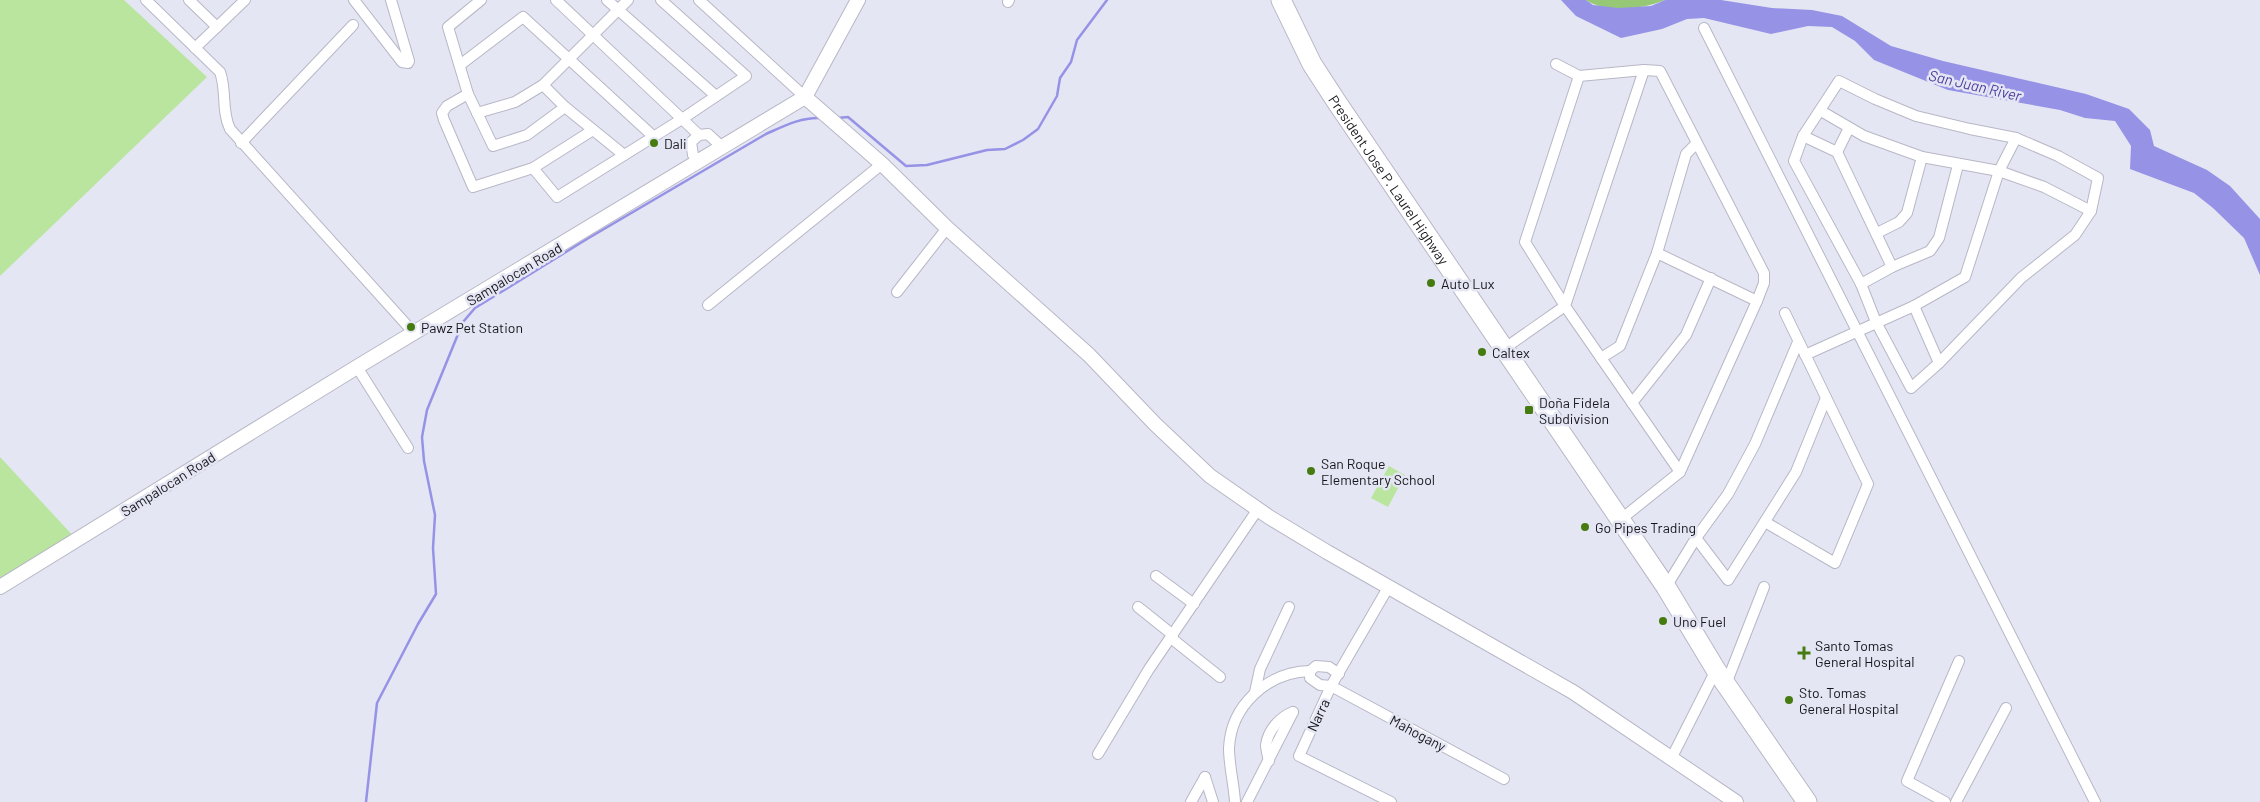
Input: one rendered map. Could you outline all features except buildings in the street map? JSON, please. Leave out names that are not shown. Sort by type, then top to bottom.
[{"type":"highway","name":"President Jose P. Laurel Highway","points":[[1281,0],[1320,76],[1666,587],[1721,677],[1807,802]]},
{"type":"street","points":[[146,0],[220,72],[224,84],[225,119],[241,143],[414,333]]},
{"type":"street","points":[[189,0],[217,27]]},
{"type":"street","points":[[195,48],[245,0]]},
{"type":"street","points":[[354,0],[402,62],[408,63],[391,0]]},
{"type":"street","points":[[481,0],[448,27],[468,94],[493,146],[527,136],[565,107]]},
{"type":"street","points":[[556,0],[699,135]]},
{"type":"street","points":[[607,0],[716,96]]},
{"type":"street","points":[[477,113],[515,102],[543,85],[628,0]]},
{"type":"street","points":[[533,168],[556,197],[682,120],[746,76],[661,0]]},
{"type":"street","points":[[699,0],[882,164],[947,228],[1089,356],[1155,424],[1210,476],[1328,552],[1573,692],[1634,731],[1671,759],[1736,802]]},
{"type":"street","name":"Sampalocan Road","points":[[0,587],[357,367],[805,97],[858,0]]},
{"type":"street","points":[[460,65],[523,17],[654,137]]},
{"type":"street","points":[[241,143],[353,25]]},
{"type":"street","points":[[1704,28],[2095,802]]},
{"type":"street","points":[[1556,64],[1579,76],[1644,70],[1660,71],[1764,273],[1764,282],[1757,301],[1680,472],[1620,520]]},
{"type":"street","points":[[1505,348],[1565,306],[1644,70]]},
{"type":"street","points":[[1579,76],[1525,242],[1565,306],[1680,472]]},
{"type":"street","points":[[1840,81],[1875,99],[1916,116],[1970,130],[2016,138],[2058,156],[2098,178],[2091,211],[2075,235],[2020,278],[1939,363],[1911,388],[1876,322],[1861,284],[1794,161],[1803,136],[1840,81]]},
{"type":"street","points":[[543,85],[565,107],[624,155]]},
{"type":"street","points":[[468,94],[447,106],[442,113],[473,187],[533,168],[593,130]]},
{"type":"street","points":[[1821,111],[1864,136],[1922,157],[1999,171],[2044,187],[2091,211]]},
{"type":"street","points":[[1837,152],[1849,128]]},
{"type":"street","points":[[700,162],[693,155],[690,142],[699,135],[708,134],[723,148]]},
{"type":"street","points":[[1803,136],[1837,152],[1892,267]]},
{"type":"street","points":[[1805,355],[1914,306],[1965,277],[1999,171],[2016,138]]},
{"type":"street","points":[[1601,358],[1620,346],[1657,253],[1686,154],[1696,144]]},
{"type":"street","points":[[1877,233],[1899,222],[1907,213],[1922,157]]},
{"type":"street","points":[[708,304],[882,164]]},
{"type":"street","points":[[1861,284],[1892,267],[1930,251],[1939,238],[1958,165]]},
{"type":"street","points":[[897,292],[947,228]]},
{"type":"street","points":[[1657,253],[1757,301]]},
{"type":"street","points":[[1632,403],[1686,335],[1710,278]]},
{"type":"street","points":[[1914,306],[1939,363]]},
{"type":"street","points":[[1766,522],[1835,563],[1868,484],[1785,313]]},
{"type":"street","points":[[1666,587],[1696,538],[1728,494],[1755,444],[1798,342]]},
{"type":"street","points":[[357,367],[408,448]]},
{"type":"street","points":[[1696,538],[1728,580],[1796,472],[1826,398]]},
{"type":"street","points":[[1098,754],[1149,669],[1258,508]]},
{"type":"street","points":[[1156,576],[1194,604]]},
{"type":"street","name":"Narra","points":[[1389,586],[1331,686],[1299,756],[1390,802]]},
{"type":"street","points":[[1671,759],[1721,677],[1764,587]]},
{"type":"street","points":[[1138,607],[1220,677]]},
{"type":"street","points":[[1236,802],[1230,765],[1232,728],[1240,711],[1254,692],[1260,669],[1289,608]]},
{"type":"street","points":[[1945,802],[1907,781],[1959,660]]},
{"type":"street","points":[[1254,692],[1285,676],[1310,674],[1316,666],[1330,667],[1339,674]]},
{"type":"street","points":[[1310,674],[1320,686],[1331,686]]},
{"type":"street","name":"Mahogany","points":[[1331,686],[1504,779]]},
{"type":"street","points":[[1956,802],[2006,708]]},
{"type":"street","points":[[1247,802],[1269,761]]},
{"type":"street","points":[[1191,802],[1205,777],[1213,802]]},
{"type":"street","points":[[1922,802],[1929,793]]},
{"type":"green space","points":[[0,0],[124,0],[207,77],[0,276]]},
{"type":"green space","points":[[1586,0],[1665,0],[1636,8],[1614,9]]},
{"type":"green space","points":[[0,457],[76,539],[0,586]]},
{"type":"green space","points":[[1389,466],[1405,475],[1388,507],[1371,498]]},
{"type":"water","name":"San Juan River","points":[[1561,0],[1586,0],[1593,5],[1618,8],[1651,6],[1665,0],[1721,0],[1772,8],[1812,10],[1842,16],[1891,46],[1943,61],[2086,94],[2129,109],[2150,130],[2154,146],[2207,170],[2230,186],[2260,219],[2260,275],[2244,238],[2213,208],[2194,193],[2130,169],[2131,146],[2115,121],[2085,118],[2060,110],[1948,90],[1874,60],[1855,41],[1832,27],[1808,26],[1771,34],[1704,18],[1687,19],[1662,29],[1621,38],[1576,16]]},
{"type":"waterway","points":[[837,118],[848,117],[906,166],[927,165],[987,150],[1005,149],[1023,140],[1038,129],[1057,96],[1060,78],[1071,62],[1077,40],[1107,0]]},
{"type":"waterway","points":[[366,802],[377,703],[418,624],[436,594],[433,548],[435,515],[424,461],[422,437],[427,410],[463,322],[475,308],[587,239],[766,134],[786,125],[821,118]]},
{"type":"place","name":"Dali","points":[[654,143]]},
{"type":"place","name":"Auto Lux","points":[[1431,283]]},
{"type":"place","name":"Pawz Pet Station","points":[[411,327]]},
{"type":"place","name":"Caltex","points":[[1482,352]]},
{"type":"place","name":"Doña Fidela Subdivision","points":[[1529,410]]},
{"type":"place","name":"San Roque Elementary School","points":[[1311,471]]},
{"type":"place","name":"Go Pipes Trading","points":[[1585,527]]},
{"type":"place","name":"Uno Fuel","points":[[1663,621]]},
{"type":"place","name":"Santo Tomas General Hospital","points":[[1804,653]]},
{"type":"place","name":"Sto. Tomas General Hospital","points":[[1789,700]]}]
